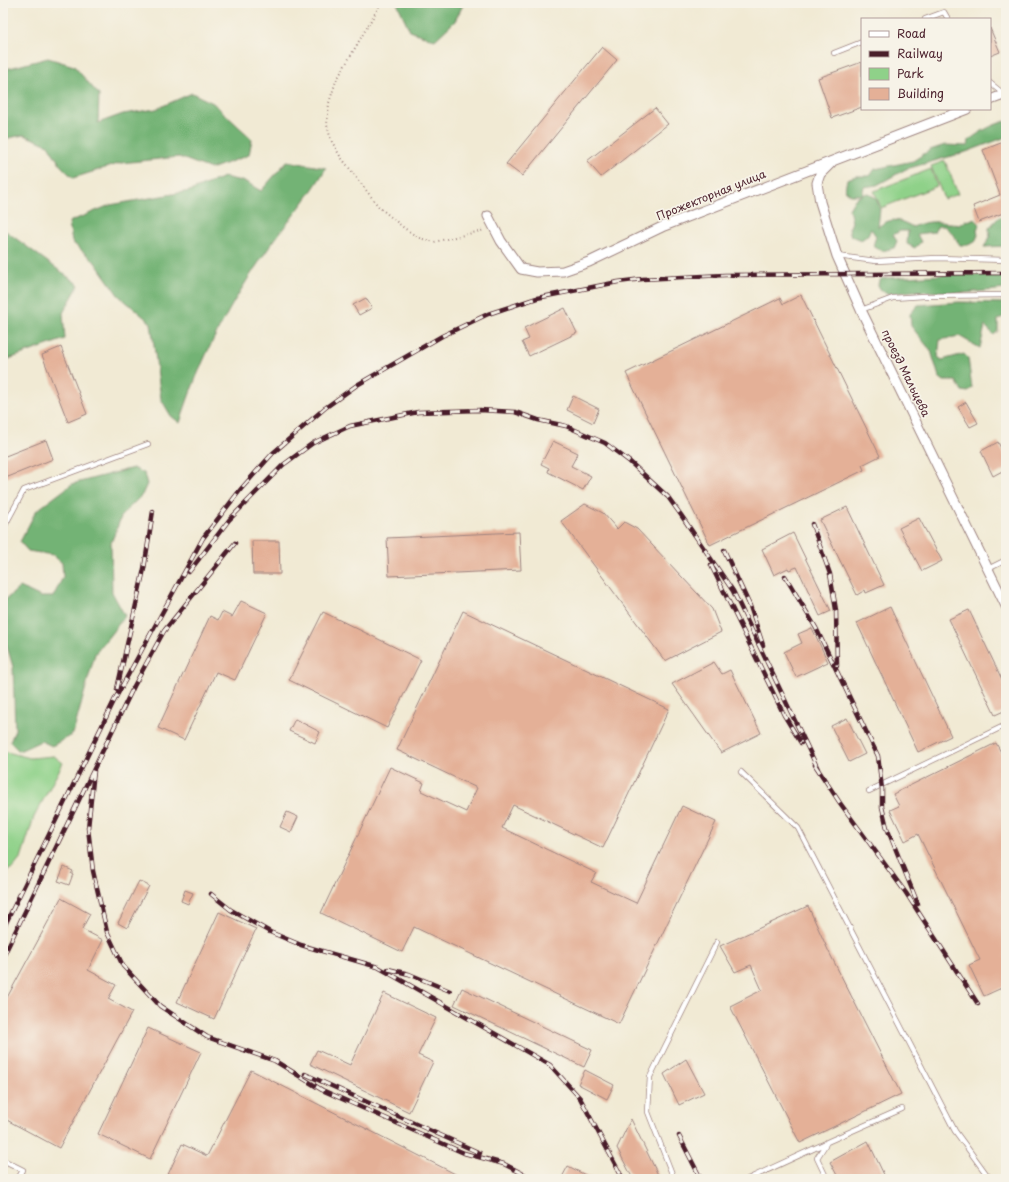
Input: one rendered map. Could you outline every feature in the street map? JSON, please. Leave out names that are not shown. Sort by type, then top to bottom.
[{"type":"street","points":[[991,100],[1005,94]]},
{"type":"street","name":"Прожекторная улица","points":[[488,216],[511,257],[521,270],[537,272],[563,271],[589,262],[664,226],[964,110]]},
{"type":"street","name":"проезд Мальцева","points":[[845,155],[824,168],[817,183],[820,202],[837,256],[861,310],[1006,606]]},
{"type":"lane","points":[[928,18],[944,12],[947,18]]},
{"type":"lane","points":[[834,53],[861,42]]},
{"type":"lane","points":[[991,84],[1005,94]]},
{"type":"lane","points":[[837,256],[876,261],[937,258],[1006,260]]},
{"type":"lane","points":[[861,310],[893,298],[1006,295]]},
{"type":"lane","points":[[3,529],[24,490],[148,444]]},
{"type":"lane","points":[[988,569],[1006,560]]},
{"type":"lane","points":[[869,791],[1006,725]]},
{"type":"lane","points":[[740,772],[798,828],[955,1131],[990,1179]]},
{"type":"lane","points":[[674,1179],[648,1112],[650,1077],[717,942]]},
{"type":"lane","points":[[748,1179],[902,1109]]},
{"type":"lane","points":[[827,1142],[817,1158],[827,1179]]},
{"type":"lane","points":[[3,1160],[23,1170],[18,1179]]},
{"type":"path","points":[[381,3],[336,81],[329,103],[327,125],[331,140],[340,156],[379,207],[404,228],[419,238],[434,242],[494,228]]},
{"type":"green space","points":[[397,3],[464,3],[455,21],[435,40],[410,31]]},
{"type":"green space","points":[[48,58],[74,66],[99,95],[98,123],[123,114],[156,109],[192,93],[213,103],[252,139],[249,155],[211,169],[179,157],[121,163],[73,178],[61,166],[48,145],[24,135],[3,139],[3,73],[6,69]]},
{"type":"green space","points":[[1006,121],[1006,137],[966,152],[906,169],[877,185],[864,187],[862,195],[851,195],[845,190],[847,179],[856,176],[870,176],[875,169],[913,161],[930,150],[945,145],[968,146],[969,140],[978,134],[991,126]]},
{"type":"green space","points":[[287,161],[326,168],[313,189],[254,269],[228,311],[196,377],[180,423],[171,416],[161,399],[151,323],[118,295],[94,261],[72,242],[69,222],[110,205],[190,191],[224,177],[246,182],[261,191]]},
{"type":"green space","points":[[945,161],[958,194],[944,199],[931,166]]},
{"type":"green space","points":[[931,169],[937,186],[881,208],[874,191]]},
{"type":"green space","points":[[867,193],[876,198],[880,209],[878,227],[891,220],[903,222],[913,227],[930,222],[959,225],[965,221],[975,219],[980,224],[977,229],[978,235],[975,242],[968,245],[960,245],[951,232],[944,226],[938,226],[934,232],[917,234],[921,242],[915,248],[907,244],[908,231],[900,231],[893,235],[897,241],[894,248],[882,251],[873,246],[876,236],[871,229],[867,236],[861,240],[851,236],[849,229],[852,222],[849,209],[855,199]]},
{"type":"green space","points":[[999,217],[1006,218],[1006,246],[984,247],[990,237],[989,228]]},
{"type":"green space","points":[[3,229],[79,285],[63,313],[65,339],[3,361]]},
{"type":"green space","points":[[959,274],[1006,276],[1006,289],[964,293],[913,291],[889,294],[879,289],[878,284],[881,279],[887,278]]},
{"type":"green space","points":[[959,302],[1006,303],[1006,315],[998,320],[998,331],[994,335],[985,326],[980,348],[959,336],[940,340],[938,357],[942,360],[964,354],[968,358],[972,388],[968,392],[962,391],[956,381],[944,381],[939,377],[931,351],[911,326],[910,314],[918,305]]},
{"type":"green space","points":[[133,468],[144,473],[147,484],[142,495],[122,515],[111,543],[112,592],[125,616],[95,654],[73,734],[52,746],[41,741],[19,751],[10,742],[15,730],[13,667],[3,633],[3,602],[20,587],[41,597],[53,597],[63,577],[62,563],[53,555],[28,551],[20,542],[36,511],[72,484]]},
{"type":"green space","points":[[3,751],[30,758],[54,756],[63,763],[34,817],[21,858],[13,868],[3,872]]},
{"type":"building","points":[[991,30],[1000,52],[991,56]]},
{"type":"building","points":[[602,47],[617,60],[522,176],[506,164]]},
{"type":"building","points":[[861,62],[861,107],[832,118],[818,78]]},
{"type":"building","points":[[655,108],[668,124],[601,177],[587,161]]},
{"type":"building","points":[[1006,141],[1006,212],[979,222],[973,206],[1000,195],[983,150]]},
{"type":"building","points":[[801,295],[880,456],[862,465],[864,470],[710,545],[626,373],[780,298],[783,304]]},
{"type":"building","points":[[366,298],[372,308],[359,315],[353,305]]},
{"type":"building","points":[[565,308],[577,333],[529,356],[522,342],[529,339],[524,328]]},
{"type":"building","points":[[61,347],[87,414],[68,422],[42,355]]},
{"type":"building","points":[[573,396],[599,409],[593,423],[567,410]]},
{"type":"building","points":[[966,402],[978,423],[970,427],[958,407]]},
{"type":"building","points":[[46,440],[53,459],[3,479],[3,457]]},
{"type":"building","points":[[553,441],[578,453],[571,466],[591,476],[583,490],[548,472],[549,468],[541,464]]},
{"type":"building","points":[[998,442],[1006,459],[1006,469],[993,476],[981,451]]},
{"type":"building","points":[[585,504],[603,513],[617,529],[624,522],[637,529],[712,609],[721,632],[665,661],[561,521]]},
{"type":"building","points":[[847,507],[884,585],[866,593],[865,590],[857,595],[820,520]]},
{"type":"building","points":[[919,518],[942,561],[922,571],[899,528]]},
{"type":"building","points":[[519,532],[521,570],[389,576],[387,538]]},
{"type":"building","points":[[793,533],[831,611],[820,616],[797,567],[789,570],[788,568],[774,575],[762,549]]},
{"type":"building","points":[[252,541],[279,541],[280,574],[253,574]]},
{"type":"building","points":[[241,601],[267,613],[235,680],[216,672],[184,740],[158,728],[210,616],[218,620],[222,612],[232,617]]},
{"type":"building","points":[[890,607],[951,736],[918,752],[857,623]]},
{"type":"building","points":[[969,610],[1006,688],[1006,710],[995,715],[949,619]]},
{"type":"building","points":[[463,611],[669,709],[603,848],[513,805],[502,828],[596,873],[591,882],[636,903],[682,806],[716,822],[619,1024],[414,927],[402,952],[321,913],[390,767],[424,783],[421,791],[466,812],[477,788],[397,750]]},
{"type":"building","points":[[323,612],[421,660],[387,728],[289,680]]},
{"type":"building","points":[[812,628],[828,662],[796,677],[784,652],[802,643],[798,634]]},
{"type":"building","points":[[714,662],[722,674],[730,670],[761,733],[721,753],[672,684]]},
{"type":"building","points":[[847,718],[865,754],[849,762],[831,726]]},
{"type":"building","points":[[295,719],[320,732],[315,743],[289,731]]},
{"type":"building","points":[[996,743],[1003,756],[1006,754],[1006,986],[984,996],[969,965],[980,960],[918,834],[905,841],[890,810],[899,806],[893,794]]},
{"type":"building","points":[[287,812],[298,817],[291,832],[280,827]]},
{"type":"building","points":[[64,867],[73,871],[69,885],[58,881]]},
{"type":"building","points":[[139,881],[149,886],[127,928],[118,923]]},
{"type":"building","points":[[185,890],[193,893],[188,904],[181,901]]},
{"type":"building","points":[[61,898],[90,914],[82,929],[103,940],[88,970],[116,985],[108,999],[132,1012],[59,1148],[3,1118],[3,1005]]},
{"type":"building","points":[[808,906],[828,950],[901,1094],[800,1143],[730,1006],[762,990],[751,965],[735,972],[720,946]]},
{"type":"building","points":[[219,912],[256,929],[214,1019],[177,1002]]},
{"type":"building","points":[[462,988],[592,1050],[584,1067],[454,1005]]},
{"type":"building","points":[[384,993],[436,1018],[418,1055],[433,1062],[409,1112],[310,1064],[317,1050],[350,1065]]},
{"type":"building","points":[[148,1028],[201,1052],[150,1159],[98,1134]]},
{"type":"building","points":[[686,1059],[704,1093],[679,1105],[664,1074]]},
{"type":"building","points":[[251,1070],[465,1179],[166,1179],[182,1144],[207,1156]]},
{"type":"building","points":[[585,1070],[614,1085],[607,1099],[578,1084]]},
{"type":"building","points":[[631,1119],[660,1179],[633,1179],[617,1148]]},
{"type":"building","points":[[868,1141],[886,1179],[839,1179],[830,1162]]},
{"type":"building","points":[[568,1166],[593,1179],[561,1179]]},
{"type":"railway","points":[[3,929],[115,699],[203,538],[241,489],[273,453],[325,408],[357,385],[442,336],[488,314],[537,298],[618,282],[642,279],[725,275],[1006,273]]},
{"type":"railway","points":[[189,572],[229,520],[283,465],[313,443],[350,426],[418,412],[480,410],[515,412],[538,420],[566,426],[605,443],[630,462],[668,497],[733,591],[818,769]]},
{"type":"railway","points":[[117,689],[144,569],[153,511]]},
{"type":"railway","points":[[812,524],[830,574],[836,610],[837,666]]},
{"type":"railway","points":[[3,957],[134,686],[164,631],[235,543]]},
{"type":"railway","points":[[724,550],[750,606],[763,645]]},
{"type":"railway","points":[[711,565],[784,715],[801,743]]},
{"type":"railway","points":[[785,576],[816,628],[878,756],[882,789],[882,807],[887,828],[918,904]]},
{"type":"railway","points":[[815,765],[840,803],[906,893],[978,1004]]},
{"type":"railway","points":[[94,771],[88,828],[93,871],[107,932],[123,966],[160,1006],[207,1037],[275,1061],[322,1090],[464,1153],[504,1164],[533,1179]]},
{"type":"railway","points":[[211,894],[231,910],[270,932],[301,945],[378,967],[550,1065],[580,1098],[623,1179]]},
{"type":"railway","points":[[388,969],[409,974],[450,991]]},
{"type":"railway","points":[[305,1074],[480,1153]]},
{"type":"railway","points":[[679,1136],[701,1179]]}]
